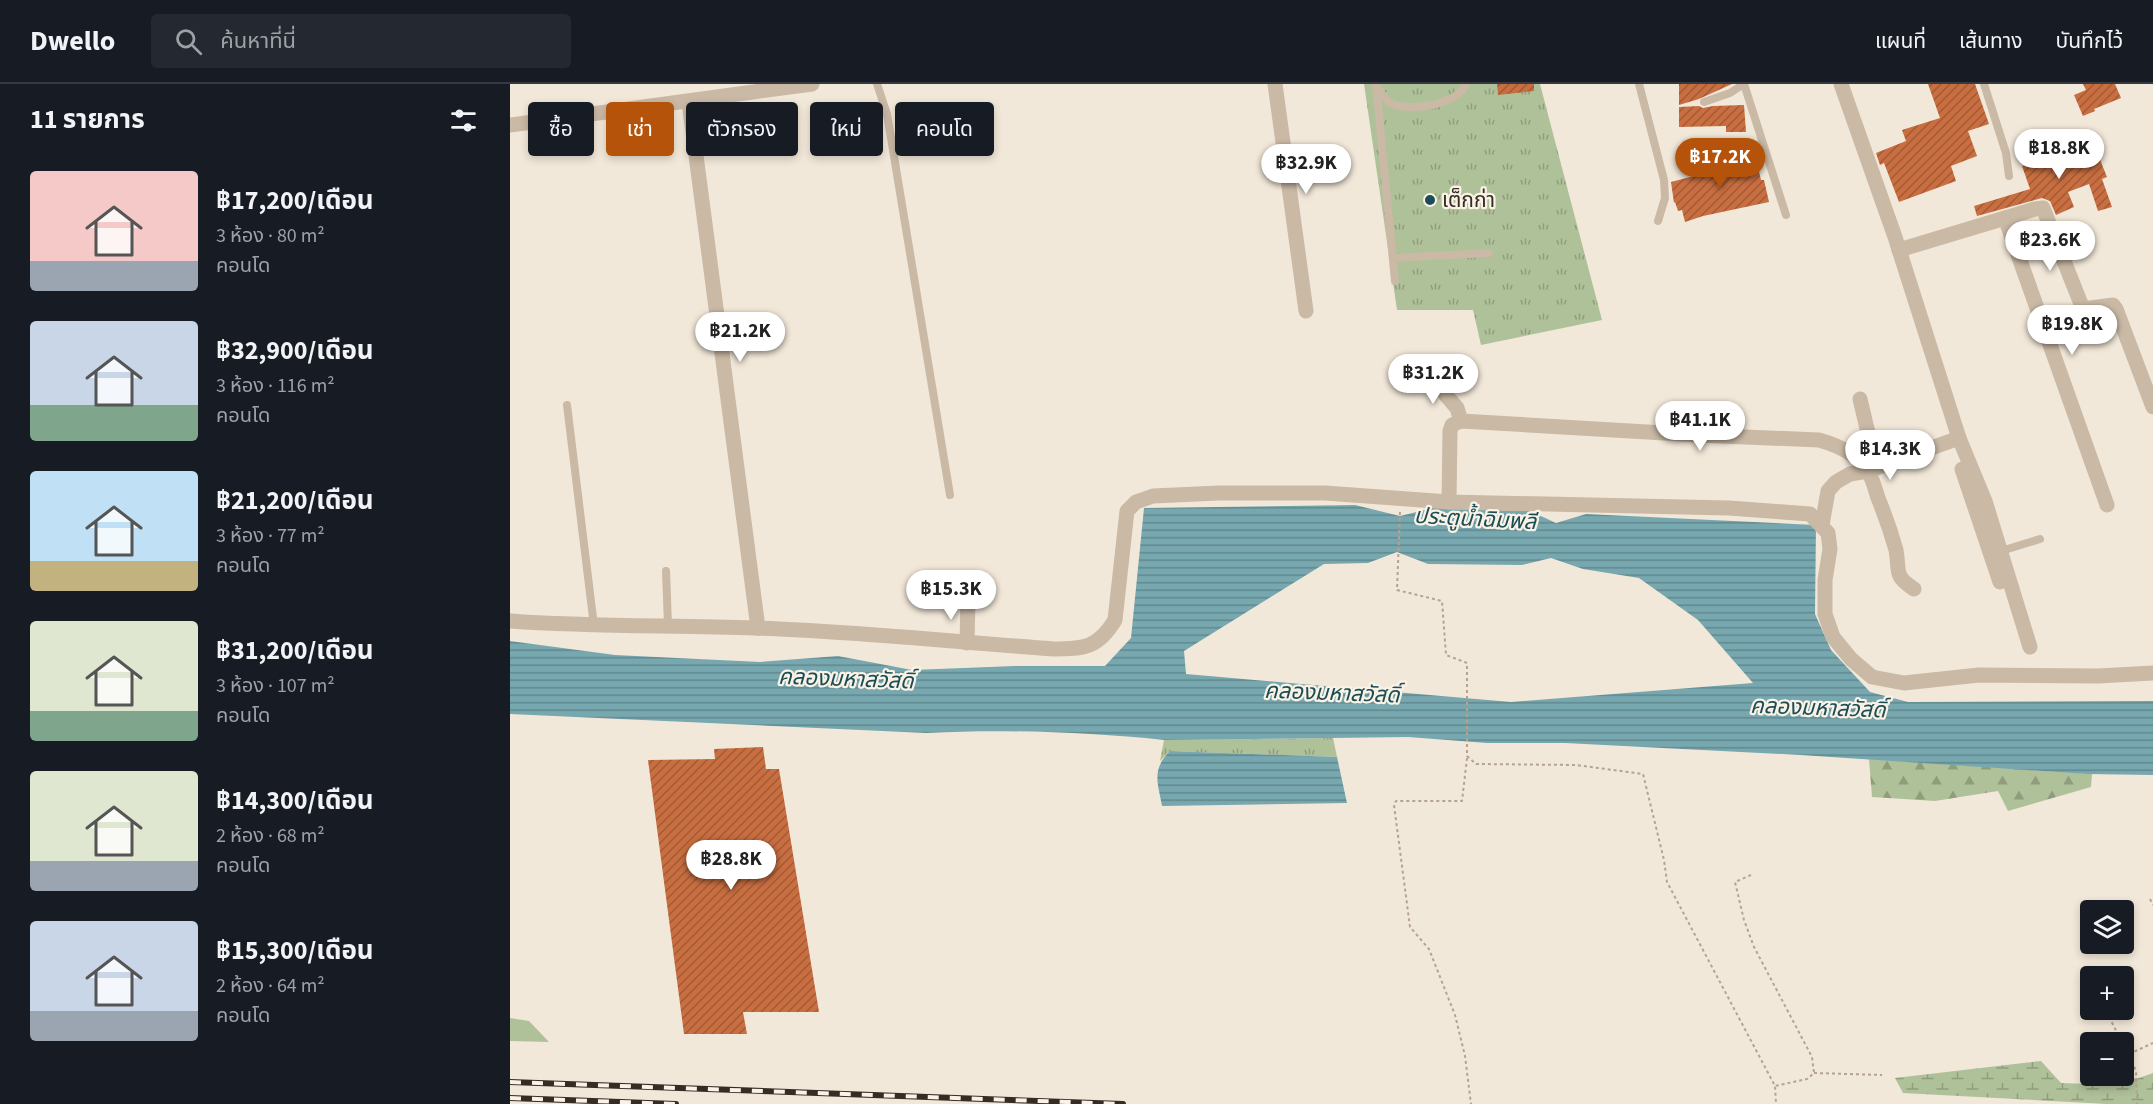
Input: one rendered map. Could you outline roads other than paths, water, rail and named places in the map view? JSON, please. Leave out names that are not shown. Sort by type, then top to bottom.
[{"type":"street","points":[[689,102],[812,84]]},
{"type":"street","points":[[1275,84],[1306,311]]},
{"type":"street","points":[[1841,84],[1899,250],[2000,582]]},
{"type":"street","points":[[510,125],[686,102]]},
{"type":"street","points":[[696,156],[758,628]]},
{"type":"street","points":[[1899,250],[2043,208],[2083,309],[2105,305],[2113,305],[2116,309],[2148,377],[2153,406]]},
{"type":"street","points":[[2005,218],[2107,505]]},
{"type":"street","points":[[1441,380],[1445,394],[1457,408],[1461,421]]},
{"type":"street","points":[[1860,399],[1873,454],[1873,469],[1896,553],[1897,570],[1903,581],[1914,589]]},
{"type":"street","points":[[1449,502],[1450,430],[1452,426],[1461,421],[1819,440],[1846,450],[1873,469]]},
{"type":"street","points":[[1822,525],[1828,491],[1836,482],[1850,474],[1873,469],[1955,439]]},
{"type":"street","points":[[1955,439],[1985,501],[2030,647]]},
{"type":"street","points":[[510,621],[594,626],[758,628],[1080,649],[1094,644],[1106,634],[1115,620],[1127,511],[1136,502],[1153,496],[1219,493],[1325,493],[1449,502],[1729,508],[1810,514],[1828,533],[1830,549],[1825,580],[1825,614],[1833,637],[1851,659],[1872,677],[1904,683],[1979,675],[2098,676],[2153,673]]},
{"type":"street","points":[[967,642],[968,600]]},
{"type":"lane","points":[[877,84],[887,114],[950,495]]},
{"type":"lane","points":[[1376,85],[1390,103],[1408,108],[1433,105],[1458,94],[1466,87],[1466,84]]},
{"type":"lane","points":[[1639,84],[1664,180],[1665,198],[1658,221]]},
{"type":"lane","points":[[1704,102],[1730,93],[1744,84],[1785,215]]},
{"type":"lane","points":[[1984,84],[2006,153],[2009,176]]},
{"type":"lane","points":[[1376,85],[1395,281]]},
{"type":"lane","points":[[1393,258],[1488,253]]},
{"type":"lane","points":[[567,405],[594,626]]},
{"type":"lane","points":[[2001,551],[2040,539]]},
{"type":"lane","points":[[666,571],[668,626]]},
{"type":"water","points":[[1355,505],[1400,516],[1433,508],[1530,511],[1556,523],[1586,514],[1816,525],[1815,614],[1831,650],[1870,692],[1908,702],[2153,701],[2153,775],[2087,774],[1801,755],[1565,743],[1487,743],[1408,737],[1164,740],[1045,732],[926,733],[510,714],[510,641],[615,655],[760,662],[838,656],[912,670],[1015,666],[1105,666],[1131,638],[1144,508]],"holes":[[[1397,552],[1428,564],[1522,565],[1551,558],[1583,569],[1639,578],[1698,620],[1753,683],[1511,702],[1186,674],[1184,651],[1324,564],[1368,563]]]},
{"type":"water","points":[[1170,751],[1337,757],[1347,803],[1162,806],[1157,777],[1160,764]]},
{"type":"railway","points":[[510,1082],[1123,1104]]},
{"type":"railway","points":[[510,1098],[676,1104]]},
{"type":"place","name":"เต็กก่า","points":[[1430,200]]},
{"type":"water label","name":"ประตูน้ำฉิมพลี","points":[[1475,518]]},
{"type":"water label","name":"คลองมหาสวัสดิ์","points":[[846,678]]},
{"type":"water label","name":"คลองมหาสวัสดิ์","points":[[1332,692]]},
{"type":"water label","name":"คลองมหาสวัสดิ์","points":[[1818,707]]}]
